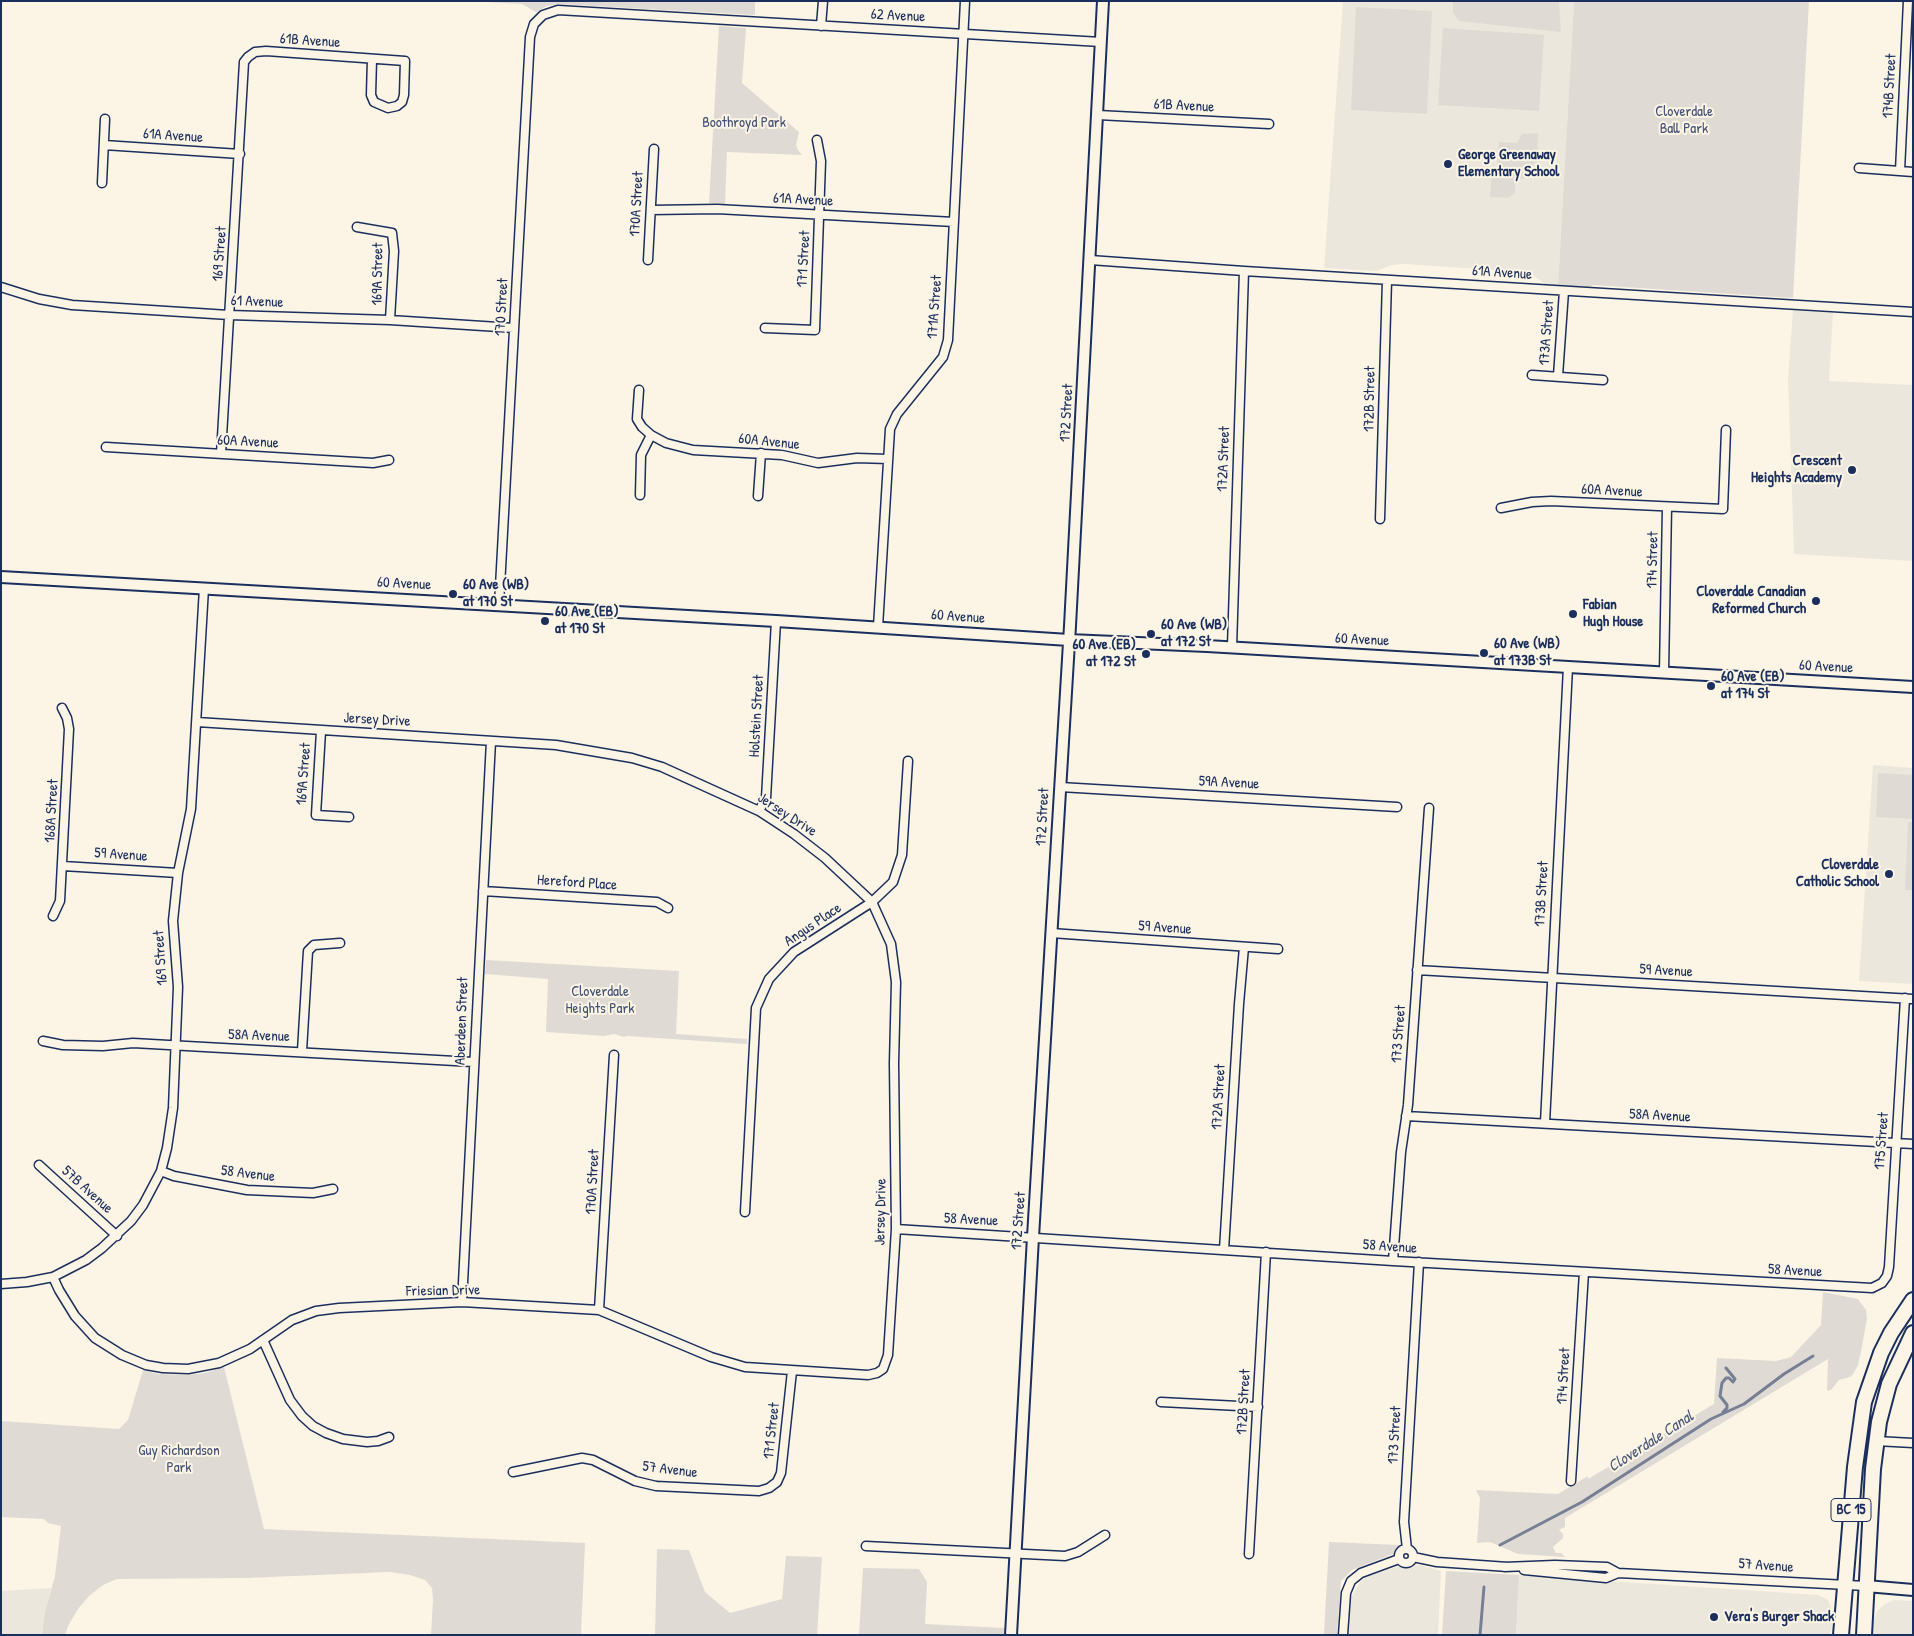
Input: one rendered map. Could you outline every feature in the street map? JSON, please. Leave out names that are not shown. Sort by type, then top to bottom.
[{"type":"highway","name":"BC 15","points":[[1841,1635],[1857,1442],[1864,1402],[1881,1353],[1891,1333],[1913,1300]]},
{"type":"highway","name":"BC 15","points":[[1864,1635],[1876,1441],[1889,1384],[1913,1333]]},
{"type":"street","points":[[821,26],[823,1]]},
{"type":"street","name":"171A Street","points":[[878,627],[890,429],[897,414],[943,357],[948,340],[964,1]]},
{"type":"street","name":"172 Street","points":[[1011,1635],[1069,640],[1103,1]]},
{"type":"street","name":"174B Street","points":[[1900,171],[1908,1]]},
{"type":"street","name":"62 Avenue","points":[[543,15],[558,10],[1101,42]]},
{"type":"street","name":"170 Street","points":[[499,605],[530,37],[534,24],[543,15]]},
{"type":"street","name":"61B Avenue","points":[[248,57],[255,52],[266,51],[406,61],[404,95],[402,102],[397,106],[388,108],[374,102],[371,95],[372,59]]},
{"type":"street","name":"169 Street","points":[[221,454],[240,154],[243,70],[244,62],[248,57]]},
{"type":"street","name":"61B Avenue","points":[[1098,115],[1269,124]]},
{"type":"street","points":[[102,183],[105,119]]},
{"type":"street","name":"171 Street","points":[[765,328],[814,330],[821,162],[817,140]]},
{"type":"street","name":"61A Avenue","points":[[104,145],[240,154]]},
{"type":"street","name":"170A Street","points":[[648,260],[654,149]]},
{"type":"street","points":[[1859,168],[1913,172]]},
{"type":"street","name":"61A Avenue","points":[[651,210],[717,209],[954,222]]},
{"type":"street","name":"169A Street","points":[[357,228],[392,233],[394,250],[390,320]]},
{"type":"street","name":"61A Avenue","points":[[1090,260],[1913,312]]},
{"type":"street","name":"172A Street","points":[[1232,647],[1244,271]]},
{"type":"street","name":"172B Street","points":[[1380,519],[1387,280]]},
{"type":"street","name":"61 Avenue","points":[[1,287],[26,296],[61,304],[229,315],[390,320],[514,328]]},
{"type":"street","name":"173A Street","points":[[1558,376],[1564,291]]},
{"type":"street","name":"173A Street","points":[[1532,375],[1603,380]]},
{"type":"street","points":[[639,390],[638,419],[642,427],[651,435],[641,455],[640,495]]},
{"type":"street","name":"60A Avenue","points":[[1501,508],[1532,502],[1551,501],[1723,509],[1726,430]]},
{"type":"street","name":"60A Avenue","points":[[651,435],[666,443],[693,450],[782,455],[818,463],[857,458],[888,460]]},
{"type":"street","name":"60A Avenue","points":[[106,447],[374,463],[389,460]]},
{"type":"street","points":[[758,496],[761,454]]},
{"type":"street","name":"174 Street","points":[[1664,672],[1667,507]]},
{"type":"street","name":"60 Avenue","points":[[1,578],[776,621],[1069,640],[1232,647],[1913,686]]},
{"type":"street","name":"169 Street","points":[[1,1284],[27,1282],[53,1276],[86,1260],[117,1236],[143,1205],[161,1171],[171,1130],[178,968],[173,920],[178,873],[191,809],[204,588]]},
{"type":"street","name":"Holstein Street","points":[[759,811],[766,798],[776,621]]},
{"type":"street","name":"173B Street","points":[[1545,1123],[1568,667]]},
{"type":"street","name":"168A Street","points":[[53,916],[60,901],[63,866],[69,729],[68,718],[62,708]]},
{"type":"street","name":"Jersey Drive","points":[[197,722],[556,745],[632,758],[662,767],[759,811],[826,858],[872,902],[891,944],[896,982],[894,1063],[896,1229],[888,1355],[883,1369],[877,1373]]},
{"type":"street","name":"169A Street","points":[[321,731],[316,815],[349,817]]},
{"type":"street","name":"Aberdeen Street","points":[[462,1302],[491,741]]},
{"type":"street","name":"Angus Place","points":[[746,1212],[756,1008],[769,978],[794,952],[872,902],[893,882],[902,854],[908,762]]},
{"type":"street","name":"59A Avenue","points":[[1060,787],[1397,807]]},
{"type":"street","name":"173 Street","points":[[1393,1261],[1429,808]]},
{"type":"street","name":"59 Avenue","points":[[63,866],[178,873]]},
{"type":"street","name":"Hereford Place","points":[[483,891],[657,902],[668,908]]},
{"type":"street","name":"59 Avenue","points":[[1051,933],[1278,949]]},
{"type":"street","points":[[302,1051],[308,951],[314,945],[340,943]]},
{"type":"street","name":"172A Street","points":[[1224,1250],[1244,947]]},
{"type":"street","name":"59 Avenue","points":[[1417,970],[1909,999]]},
{"type":"street","name":"175 Street","points":[[1882,1283],[1887,1276],[1889,1267],[1895,1142],[1909,999]]},
{"type":"street","name":"58A Avenue","points":[[43,1041],[63,1045],[95,1046],[133,1043],[473,1062]]},
{"type":"street","name":"170A Street","points":[[599,1310],[614,1055]]},
{"type":"street","name":"58A Avenue","points":[[1406,1116],[1913,1144]]},
{"type":"street","name":"57B Avenue","points":[[39,1164],[117,1236]]},
{"type":"street","name":"58 Avenue","points":[[161,1171],[174,1176],[247,1190],[314,1193],[333,1190]]},
{"type":"street","name":"58 Avenue","points":[[896,1229],[1862,1289],[1872,1288],[1882,1283]]},
{"type":"street","name":"172B Street","points":[[1249,1554],[1266,1252]]},
{"type":"street","name":"173 Street","points":[[1406,1549],[1404,1522],[1419,1262]]},
{"type":"street","name":"174 Street","points":[[1571,1481],[1584,1272]]},
{"type":"street","name":"Friesian Drive","points":[[53,1276],[58,1290],[75,1316],[94,1338],[122,1356],[146,1365],[177,1369],[204,1367],[234,1357],[292,1320],[316,1311],[339,1308],[462,1302],[599,1310],[722,1362],[745,1367],[868,1375],[877,1373]]},
{"type":"street","points":[[263,1340],[290,1400],[302,1416],[313,1426],[343,1439],[378,1442],[390,1438]]},
{"type":"street","name":"171 Street","points":[[769,1488],[777,1482],[781,1473],[792,1371]]},
{"type":"street","points":[[1161,1402],[1258,1407]]},
{"type":"street","points":[[1876,1441],[1913,1443]]},
{"type":"street","name":"57 Avenue","points":[[513,1472],[582,1458],[593,1460],[635,1481],[656,1486],[748,1492],[759,1492],[769,1488]]},
{"type":"street","points":[[866,1546],[1065,1556],[1078,1552],[1105,1535]]},
{"type":"street","points":[[1406,1549],[1411,1551],[1413,1557],[1411,1562],[1406,1564],[1399,1559],[1400,1552],[1406,1549]]},
{"type":"street","name":"57 Avenue","points":[[1413,1557],[1437,1562],[1606,1578],[1618,1573],[1913,1590]]},
{"type":"street","points":[[1343,1635],[1346,1593],[1351,1581],[1361,1573],[1399,1559]]},
{"type":"shaded area","name":"George Greenaway Elementary School","points":[[1343,1],[1574,1],[1558,286],[1545,284],[1533,275],[1523,272],[1404,264],[1392,265],[1376,271],[1324,268]]},
{"type":"shaded area","name":"Crescent Heights Academy","points":[[1793,310],[1833,313],[1829,381],[1913,385],[1913,561],[1794,554],[1788,378]]},
{"type":"shaded area","name":"Cloverdale Catholic School","points":[[1873,765],[1913,768],[1913,984],[1859,981]]},
{"type":"shaded area","points":[[1419,1565],[1441,1571],[1438,1635],[1349,1635],[1351,1599],[1361,1581],[1369,1576],[1396,1567]]},
{"type":"shaded area","points":[[1519,1575],[1818,1595],[1828,1600],[1834,1615],[1830,1635],[1516,1635]]},
{"type":"shaded area","points":[[51,1588],[45,1611],[42,1635],[1,1635],[1,1591]]},
{"type":"shaded area","points":[[1894,1600],[1913,1601],[1913,1635],[1872,1635],[1877,1611],[1885,1604]]},
{"type":"green space","points":[[470,1],[755,1],[755,15],[558,4],[547,6],[536,12],[522,4]]},
{"type":"green space","points":[[1453,1],[1559,1],[1561,32],[1459,21],[1453,13]]},
{"type":"green space","name":"Cloverdale Ball Park","points":[[1574,1],[1809,1],[1793,298],[1593,285],[1588,288],[1558,286]]},
{"type":"green space","points":[[1356,7],[1432,11],[1427,114],[1351,110]]},
{"type":"green space","name":"Boothroyd Park","points":[[719,26],[746,28],[742,83],[799,132],[796,145],[802,155],[727,152],[725,204],[709,203]]},
{"type":"green space","points":[[1443,28],[1544,35],[1539,111],[1438,105]]},
{"type":"green space","points":[[1538,133],[1537,161],[1528,169],[1527,177],[1515,181],[1515,193],[1509,198],[1490,197],[1492,172],[1497,168],[1499,142],[1517,143],[1522,134]]},
{"type":"green space","points":[[1878,773],[1913,775],[1913,819],[1876,817]]},
{"type":"green space","points":[[1908,822],[1913,822],[1913,890],[1905,890]]},
{"type":"green space","name":"Cloverdale Heights Park","points":[[486,960],[679,971],[676,1034],[747,1039],[747,1044],[624,1037],[614,1034],[604,1036],[546,1032],[548,979],[485,974]]},
{"type":"green space","points":[[1823,1292],[1858,1299],[1866,1310],[1867,1318],[1858,1365],[1850,1377],[1839,1380],[1831,1390],[1827,1391],[1828,1359],[1565,1518],[1565,1527],[1559,1530],[1563,1534],[1563,1538],[1553,1547],[1556,1553],[1561,1553],[1565,1557],[1518,1554],[1490,1542],[1477,1543],[1480,1498],[1476,1490],[1558,1494],[1588,1476],[1588,1479],[1714,1404],[1717,1358],[1776,1361],[1791,1357],[1821,1325]]},
{"type":"green space","name":"Guy Richardson Park","points":[[224,1367],[264,1529],[585,1543],[581,1635],[431,1635],[432,1588],[425,1580],[410,1575],[390,1572],[246,1578],[117,1579],[103,1585],[89,1596],[78,1609],[65,1635],[42,1635],[45,1611],[55,1576],[61,1526],[48,1523],[44,1519],[1,1517],[1,1421],[119,1429],[128,1420],[143,1370],[158,1374],[189,1375],[205,1373]]},
{"type":"green space","points":[[1329,1542],[1399,1545],[1398,1550],[1393,1554],[1352,1570],[1341,1581],[1337,1635],[1324,1635]]},
{"type":"green space","points":[[657,1549],[689,1550],[705,1592],[730,1613],[782,1599],[786,1556],[822,1557],[817,1635],[655,1635]]},
{"type":"green space","points":[[863,1568],[919,1569],[927,1582],[925,1624],[1005,1628],[1005,1635],[859,1635]]},
{"type":"green space","points":[[1446,1571],[1519,1575],[1516,1635],[1442,1635]]},
{"type":"waterway","name":"Cloverdale Canal","points":[[1500,1545],[1582,1502],[1711,1419],[1744,1404],[1784,1374],[1813,1356]]},
{"type":"waterway","points":[[1723,1412],[1727,1405],[1720,1396],[1722,1383],[1726,1378],[1733,1382],[1735,1379],[1726,1368]]},
{"type":"waterway","name":"Cloverdale Canal","points":[[1480,1635],[1484,1587]]},
{"type":"place","name":"George Greenaway Elementary School","points":[[1448,164]]},
{"type":"place","name":"Crescent Heights Academy","points":[[1852,470]]},
{"type":"place","name":"60 Ave (WB) at 170 St","points":[[453,594]]},
{"type":"place","name":"Cloverdale Canadian Reformed Church","points":[[1816,601]]},
{"type":"place","name":"Fabian Hugh House","points":[[1573,614]]},
{"type":"place","name":"60 Ave (EB) at 170 St","points":[[545,621]]},
{"type":"place","name":"60 Ave (WB) at 172 St","points":[[1151,634]]},
{"type":"place","name":"60 Ave (WB) at 173B St","points":[[1484,653]]},
{"type":"place","name":"60 Ave (EB) at 172 St","points":[[1146,654]]},
{"type":"place","name":"60 Ave (EB) at 174 St","points":[[1711,686]]},
{"type":"place","name":"Cloverdale Catholic School","points":[[1889,874]]},
{"type":"place","name":"Vera's Burger Shack","points":[[1714,1617]]}]
